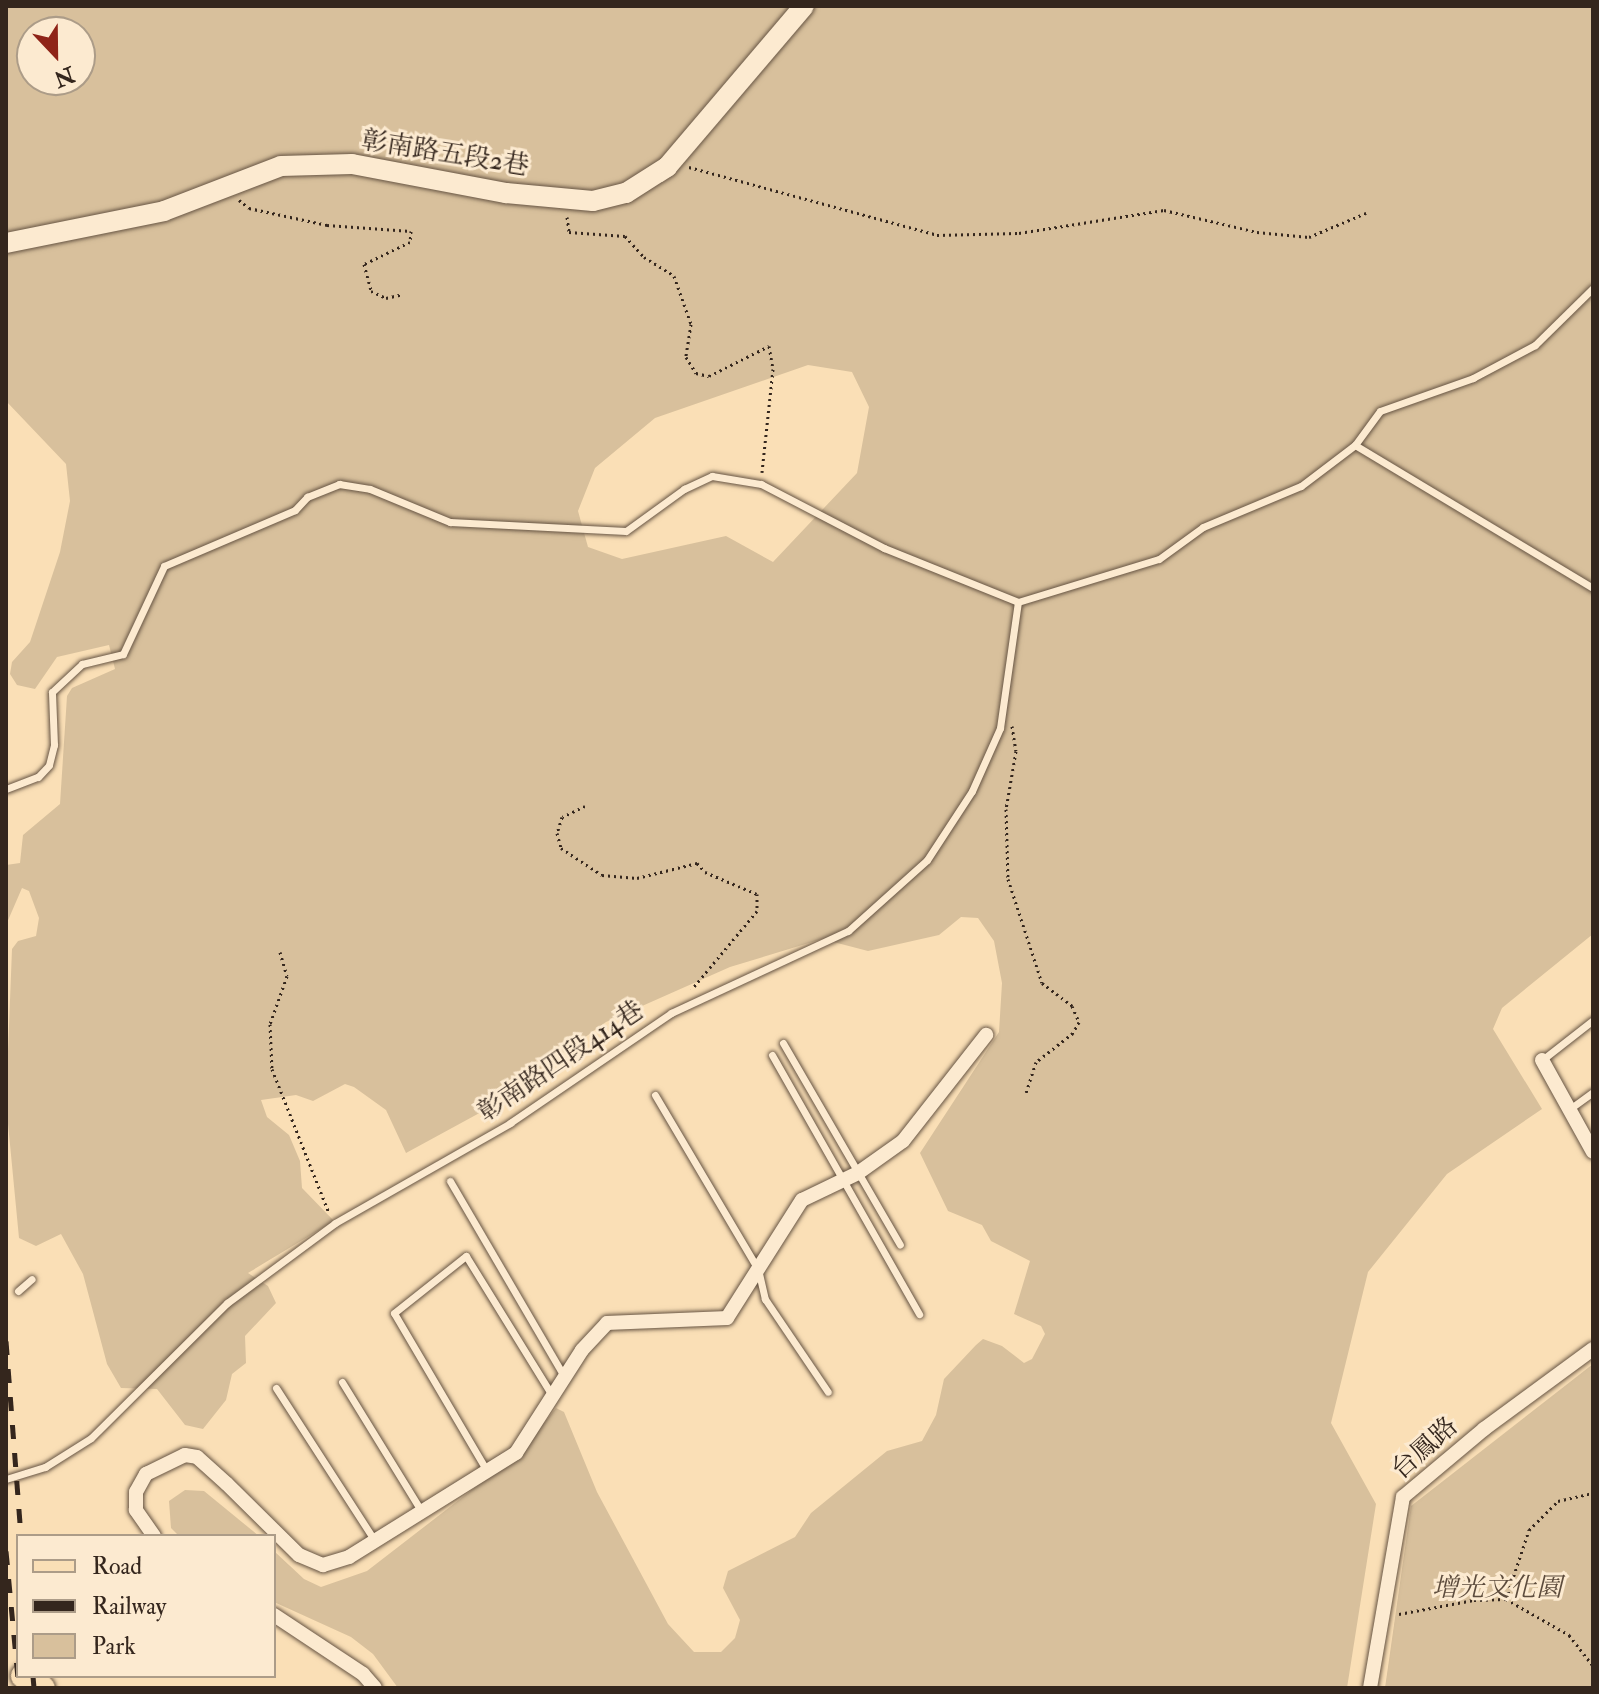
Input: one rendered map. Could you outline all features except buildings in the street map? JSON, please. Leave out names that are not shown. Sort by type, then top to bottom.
[{"type":"street","name":"彰南路五段2巷","points":[[6,243],[164,211],[281,166],[352,164],[506,193],[593,201],[626,193],[667,167],[804,6]]},
{"type":"street","points":[[153,1534],[136,1510],[136,1492],[146,1474],[185,1455],[197,1457],[299,1555],[323,1565],[349,1557],[516,1453],[565,1377],[607,1323],[727,1318],[802,1200],[858,1173],[903,1141],[986,1035]]},
{"type":"street","points":[[1542,1060],[1593,1152]]},
{"type":"street","name":"台鳳路","points":[[1370,1688],[1403,1497],[1484,1429],[1593,1349]]},
{"type":"street","points":[[276,1616],[363,1674],[375,1688]]},
{"type":"lane","points":[[6,789],[38,777],[49,765],[52,692],[82,664],[123,654],[164,566],[295,510],[318,492],[339,484],[370,489],[450,522],[626,531],[684,489],[712,476],[761,484],[884,548],[1018,602],[1159,559],[1203,527],[1301,486],[1355,445],[1380,411],[1473,378],[1535,345],[1593,288]]},
{"type":"lane","points":[[1355,445],[1593,588]]},
{"type":"lane","name":"彰南路四段414巷","points":[[6,1479],[45,1467],[91,1438],[227,1303],[335,1223],[510,1123],[671,1013],[848,931],[927,860],[972,791],[1000,728],[1008,695],[1018,602]]},
{"type":"lane","points":[[1542,1060],[1593,1020]]},
{"type":"lane","points":[[783,1043],[900,1245]]},
{"type":"lane","points":[[772,1055],[919,1314]]},
{"type":"lane","points":[[1571,1108],[1593,1092]]},
{"type":"lane","points":[[655,1095],[758,1269],[765,1299],[828,1392]]},
{"type":"lane","points":[[450,1181],[565,1377]]},
{"type":"lane","points":[[488,1471],[394,1313],[466,1256],[553,1396]]},
{"type":"lane","points":[[18,1291],[32,1279]]},
{"type":"lane","points":[[342,1382],[422,1512]]},
{"type":"lane","points":[[276,1388],[375,1541]]},
{"type":"path","points":[[667,167],[745,180],[937,235],[1034,231],[1164,210],[1257,232],[1309,237],[1366,213]]},
{"type":"path","points":[[226,189],[249,208],[327,225],[411,231],[410,242],[364,264],[371,291],[386,298],[403,294]]},
{"type":"path","points":[[563,197],[569,232],[625,236],[644,257],[674,276],[691,324],[686,357],[696,373],[709,376],[769,346],[773,369],[761,484]]},
{"type":"path","points":[[1008,695],[1016,751],[1006,809],[1008,879],[1042,983],[1072,1006],[1079,1022],[1073,1033],[1036,1062],[1026,1092]]},
{"type":"path","points":[[585,806],[562,817],[557,833],[561,848],[602,875],[637,878],[697,863],[705,872],[757,894],[757,911],[671,1013]]},
{"type":"path","points":[[280,952],[287,976],[270,1024],[272,1069],[335,1223]]},
{"type":"path","points":[[1506,1599],[1529,1530],[1558,1501],[1593,1493]]},
{"type":"path","points":[[1382,1618],[1474,1600],[1506,1599],[1569,1635],[1593,1666]]},
{"type":"green space","points":[[6,6],[1593,6],[1593,934],[1502,1008],[1493,1029],[1542,1109],[1447,1174],[1368,1272],[1331,1423],[1376,1504],[1347,1688],[398,1688],[373,1654],[351,1637],[276,1603],[276,1553],[304,1579],[321,1587],[367,1571],[521,1452],[556,1408],[564,1412],[597,1492],[668,1624],[694,1652],[721,1652],[735,1638],[740,1620],[723,1588],[728,1571],[795,1537],[811,1513],[887,1451],[922,1441],[936,1415],[944,1379],[983,1339],[1002,1346],[1024,1363],[1032,1359],[1045,1334],[1041,1326],[1014,1314],[1030,1261],[991,1241],[982,1225],[948,1211],[920,1153],[999,1032],[1002,983],[994,941],[978,918],[961,917],[939,935],[868,951],[822,939],[730,967],[606,1022],[485,1110],[406,1153],[386,1110],[354,1087],[345,1084],[313,1101],[296,1095],[261,1100],[267,1117],[289,1135],[300,1161],[302,1188],[334,1221],[248,1273],[268,1286],[276,1303],[245,1336],[246,1363],[232,1374],[226,1400],[203,1429],[185,1425],[157,1389],[121,1388],[107,1364],[83,1274],[61,1234],[36,1246],[19,1238],[6,1103],[12,949],[18,941],[36,936],[39,918],[29,891],[22,888],[6,925],[6,865],[20,863],[23,835],[60,804],[67,696],[72,688],[115,669],[109,645],[57,657],[35,689],[17,685],[10,674],[12,662],[30,642],[60,552],[70,501],[66,464],[6,401]],"holes":[[[808,365],[852,372],[869,407],[857,473],[773,562],[726,536],[622,559],[588,547],[578,511],[595,468],[655,418]]]},
{"type":"green space","name":"增光文化園","points":[[1593,1364],[1593,1688],[1385,1688],[1411,1506]]},
{"type":"green space","points":[[185,1490],[204,1491],[257,1534],[177,1534],[171,1528],[169,1501]]},
{"type":"railway","points":[[6,1341],[21,1534]]},
{"type":"railway","points":[[6,1551],[16,1656]]},
{"type":"railway","points":[[18,1678],[19,1688]]},
{"type":"railway","points":[[33,1678],[34,1688]]}]
